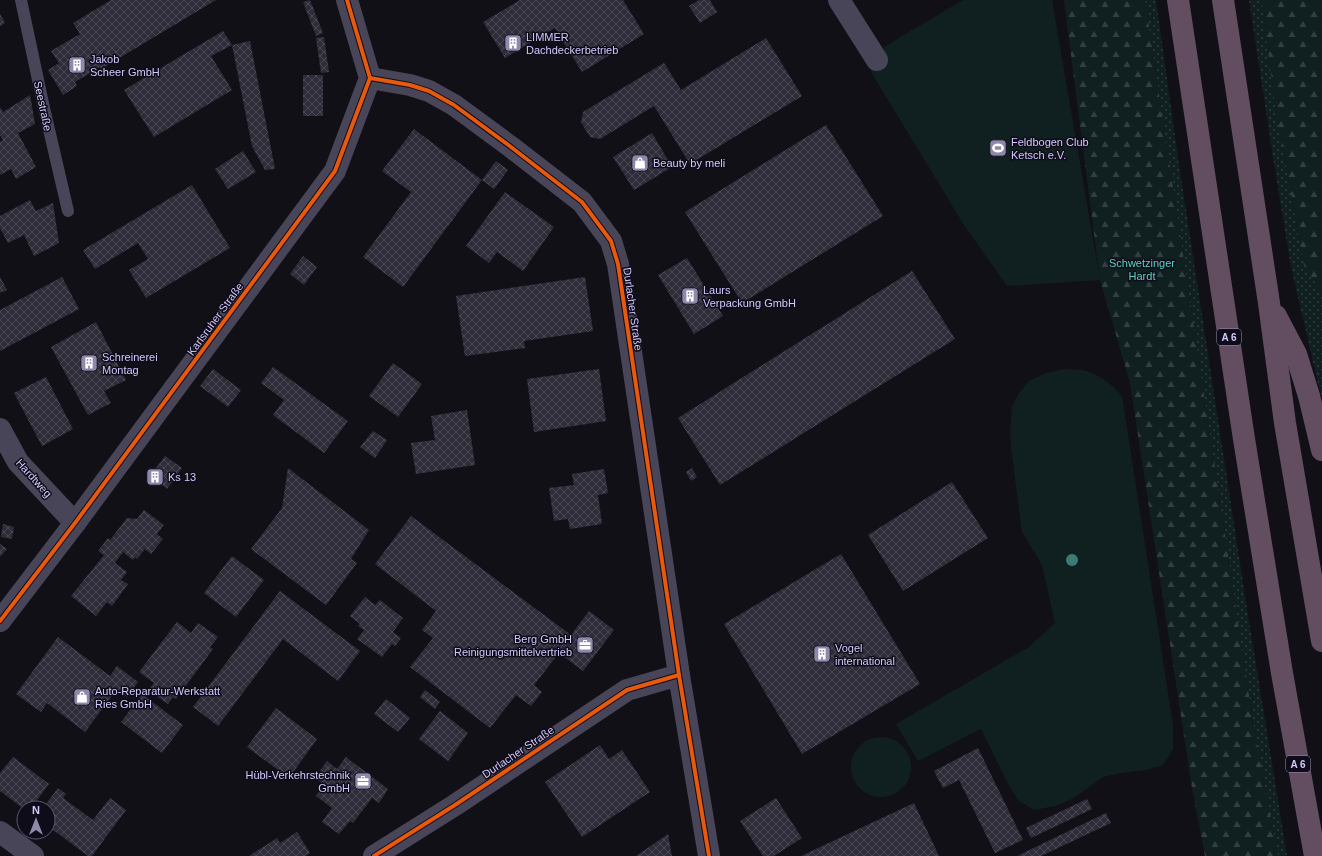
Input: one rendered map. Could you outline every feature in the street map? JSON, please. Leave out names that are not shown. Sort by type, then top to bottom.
[{"type":"highway","name":"A 6","points":[[1178,0],[1244,439],[1282,673],[1315,856]]},
{"type":"highway","points":[[1223,0],[1286,423],[1322,641]]},
{"type":"highway","points":[[1269,303],[1296,354],[1322,450]]},
{"type":"street","points":[[347,0],[370,78]]},
{"type":"street","points":[[839,0],[877,60]]},
{"type":"street","name":"Karlsruher Straße","points":[[0,621],[75,523],[335,171],[370,78]]},
{"type":"street","name":"Durlacher Straße","points":[[370,78],[410,85],[429,91],[454,106],[582,202],[611,241],[618,264],[679,675],[709,856]]},
{"type":"street","name":"Hardtweg","points":[[0,430],[18,462],[75,523]]},
{"type":"street","name":"Durlacher Straße","points":[[374,856],[455,805],[627,690],[679,675]]},
{"type":"street","points":[[0,832],[33,856]]},
{"type":"lane","name":"Seestraße","points":[[21,0],[68,212]]},
{"type":"green space","name":"Feldbogen Club Ketsch e.V.","points":[[963,0],[1052,0],[1100,280],[1007,286],[964,225],[871,72],[884,47]]},
{"type":"green space","name":"Schwetzinger Hardt","points":[[1064,0],[1145,0],[1254,729],[1278,856],[1205,856],[1192,788],[1130,383],[1100,280]]},
{"type":"green space","points":[[1145,0],[1156,0],[1178,158],[1247,609],[1287,856],[1278,856],[1254,729]]},
{"type":"green space","points":[[1249,0],[1261,0],[1276,110],[1304,266],[1322,292],[1322,400],[1291,267]]},
{"type":"green space","points":[[1261,0],[1322,0],[1322,292],[1304,266],[1276,110]]},
{"type":"green space","points":[[1065,369],[1084,370],[1097,375],[1122,396],[1173,725],[1173,749],[1163,765],[1146,770],[1103,777],[1074,798],[1055,806],[1034,810],[1018,800],[1007,782],[981,729],[918,761],[896,724],[1029,647],[1055,623],[1042,565],[1022,532],[1010,430],[1012,407],[1019,393],[1029,381],[1046,373]]},
{"type":"green space","points":[[875,737],[887,737],[898,742],[906,750],[911,761],[909,779],[898,792],[887,797],[875,797],[864,792],[856,784],[851,773],[851,761],[856,750],[864,742]]},
{"type":"building","points":[[111,0],[216,0],[101,69],[100,67],[75,82],[77,86],[63,95],[48,70],[59,63],[51,51],[80,34],[73,23]]},
{"type":"building","points":[[310,0],[323,33],[316,36],[303,2]]},
{"type":"building","points":[[520,0],[623,0],[644,34],[582,72],[555,28],[505,58],[483,22]]},
{"type":"building","points":[[699,0],[710,0],[717,12],[700,23],[689,6]]},
{"type":"building","points":[[0,14],[5,23],[0,26]]},
{"type":"building","points":[[223,31],[232,45],[211,56],[232,90],[154,137],[124,90]]},
{"type":"building","points":[[324,37],[329,72],[321,73],[316,38]]},
{"type":"building","points":[[766,38],[802,96],[690,164],[654,106],[600,139],[590,137],[581,122],[583,112],[664,63],[681,90]]},
{"type":"building","points":[[250,41],[275,169],[265,170],[252,146],[232,45]]},
{"type":"building","points":[[303,75],[323,75],[323,116],[303,116]]},
{"type":"building","points":[[30,95],[35,124],[18,133],[36,167],[16,179],[11,169],[0,175],[0,142],[3,140],[0,135],[0,107],[3,112]]},
{"type":"building","points":[[826,125],[883,216],[742,303],[685,212]]},
{"type":"building","points":[[414,129],[482,180],[403,287],[363,257],[411,192],[382,171]]},
{"type":"building","points":[[652,133],[672,167],[634,190],[613,157]]},
{"type":"building","points":[[243,151],[256,172],[228,189],[215,169]]},
{"type":"building","points":[[496,161],[508,170],[494,189],[482,180]]},
{"type":"building","points":[[192,185],[230,248],[146,298],[129,270],[148,259],[138,243],[95,269],[83,250]]},
{"type":"building","points":[[505,192],[554,227],[523,271],[497,252],[489,263],[466,246]]},
{"type":"building","points":[[30,200],[36,211],[53,203],[59,243],[34,256],[24,235],[8,243],[0,228],[0,216]]},
{"type":"building","points":[[303,256],[317,267],[304,285],[290,274]]},
{"type":"building","name":"Laurs Verpackung GmbH","points":[[687,258],[723,316],[694,334],[658,275]]},
{"type":"building","points":[[912,271],[955,339],[720,485],[678,418]]},
{"type":"building","points":[[0,277],[7,290],[0,293]]},
{"type":"building","points":[[62,277],[79,309],[0,351],[0,310]]},
{"type":"building","points":[[585,277],[593,331],[524,341],[525,348],[465,356],[456,296]]},
{"type":"building","name":"Schreinerei Montag","points":[[96,322],[126,380],[104,391],[111,403],[88,415],[51,347]]},
{"type":"building","points":[[393,363],[422,384],[398,417],[369,396]]},
{"type":"building","points":[[273,367],[348,421],[324,453],[273,415],[284,400],[261,383]]},
{"type":"building","points":[[213,369],[241,390],[228,407],[200,386]]},
{"type":"building","points":[[599,369],[606,421],[534,432],[527,379]]},
{"type":"building","points":[[46,377],[73,429],[42,446],[14,393]]},
{"type":"building","points":[[467,410],[475,465],[416,474],[411,443],[435,440],[431,416]]},
{"type":"building","points":[[373,431],[387,440],[375,458],[360,447]]},
{"type":"building","points":[[165,456],[182,468],[167,489],[157,481],[155,483],[149,479],[155,471],[161,475],[162,473],[156,468]]},
{"type":"building","points":[[288,468],[369,530],[351,559],[357,563],[326,605],[251,549],[282,508]]},
{"type":"building","points":[[692,468],[697,477],[691,481],[686,472]]},
{"type":"building","points":[[604,469],[608,493],[598,495],[602,524],[570,529],[568,519],[554,521],[549,488],[574,485],[572,474]]},
{"type":"building","points":[[952,482],[988,538],[903,591],[868,535]]},
{"type":"building","points":[[144,510],[164,525],[157,534],[163,539],[151,554],[145,549],[137,559],[135,557],[133,560],[123,552],[115,563],[127,572],[121,580],[128,584],[112,606],[107,602],[96,616],[71,596],[104,555],[98,551],[108,538],[110,540],[127,518],[137,519]]},
{"type":"building","points":[[411,516],[571,635],[589,611],[614,630],[583,671],[559,653],[534,685],[542,692],[531,706],[516,695],[490,728],[410,667],[433,638],[422,630],[436,611],[375,564]]},
{"type":"building","points":[[3,524],[14,527],[12,539],[1,537]]},
{"type":"building","points":[[0,544],[7,549],[0,557]]},
{"type":"building","name":"Vogel international","points":[[841,554],[920,684],[802,754],[724,624]]},
{"type":"building","points":[[232,556],[264,580],[236,617],[204,593]]},
{"type":"building","points":[[280,591],[360,651],[338,681],[283,639],[218,726],[193,707]]},
{"type":"building","points":[[365,597],[375,605],[380,600],[403,618],[393,632],[401,638],[395,646],[392,644],[382,657],[357,639],[364,630],[358,626],[360,624],[350,616]]},
{"type":"building","points":[[177,622],[191,633],[198,623],[218,637],[210,647],[213,649],[176,699],[173,697],[168,704],[148,690],[154,683],[139,672]]},
{"type":"building","points":[[58,637],[110,676],[117,666],[138,682],[127,697],[116,690],[85,732],[47,703],[41,712],[16,694]]},
{"type":"building","points":[[425,690],[440,702],[435,709],[420,697]]},
{"type":"building","points":[[142,694],[183,725],[162,753],[121,722]]},
{"type":"building","points":[[386,699],[410,718],[398,732],[374,714]]},
{"type":"building","points":[[276,708],[317,739],[289,778],[247,747]]},
{"type":"building","points":[[440,711],[468,733],[448,761],[419,739]]},
{"type":"building","points":[[600,745],[609,759],[622,750],[650,792],[582,837],[545,782]]},
{"type":"building","points":[[978,748],[1023,840],[995,853],[959,780],[943,788],[934,771]]},
{"type":"building","points":[[13,757],[49,784],[37,800],[16,800],[16,803],[0,791],[0,773]]},
{"type":"building","points":[[346,757],[388,789],[379,803],[372,798],[353,823],[350,821],[339,834],[322,822],[332,808],[316,796],[325,785],[315,778],[327,761],[337,769]]},
{"type":"building","points":[[58,788],[66,794],[63,798],[93,820],[110,798],[126,810],[92,856],[88,856],[56,832],[56,800],[49,800]]},
{"type":"building","points":[[776,798],[802,838],[774,856],[763,856],[740,821]]},
{"type":"building","points":[[1087,799],[1092,809],[1031,838],[1026,828]]},
{"type":"building","points":[[914,803],[939,856],[801,856]]},
{"type":"building","points":[[1106,813],[1111,823],[1041,856],[1017,856]]},
{"type":"building","points":[[297,832],[310,853],[306,856],[249,856],[277,838],[280,843]]},
{"type":"building","points":[[668,834],[672,856],[636,856]]},
{"type":"cycle path","points":[[0,621],[75,523],[335,171],[370,78],[347,0]]},
{"type":"cycle path","points":[[370,78],[410,85],[429,91],[454,105],[582,202],[611,241],[618,264],[679,675],[709,856]]},
{"type":"cycle path","points":[[374,856],[455,805],[627,690],[679,675]]},
{"type":"place","name":"LIMMER Dachdeckerbetrieb","points":[[513,43]]},
{"type":"place","name":"Jakob Scheer GmbH","points":[[77,65]]},
{"type":"place","name":"Feldbogen Club Ketsch e.V.","points":[[998,148]]},
{"type":"place","name":"Beauty by meli","points":[[640,163]]},
{"type":"place","name":"Laurs Verpackung GmbH","points":[[690,296]]},
{"type":"place","name":"Schreinerei Montag","points":[[89,363]]},
{"type":"place","name":"Ks 13","points":[[155,477]]},
{"type":"place","name":"Berg GmbH Reinigungsmittelvertrieb","points":[[585,645]]},
{"type":"place","name":"Vogel international","points":[[822,654]]},
{"type":"place","name":"Auto-Reparatur-Werkstatt Ries GmbH","points":[[82,697]]},
{"type":"place","name":"Hübl-Verkehrstechnik GmbH","points":[[363,781]]}]
